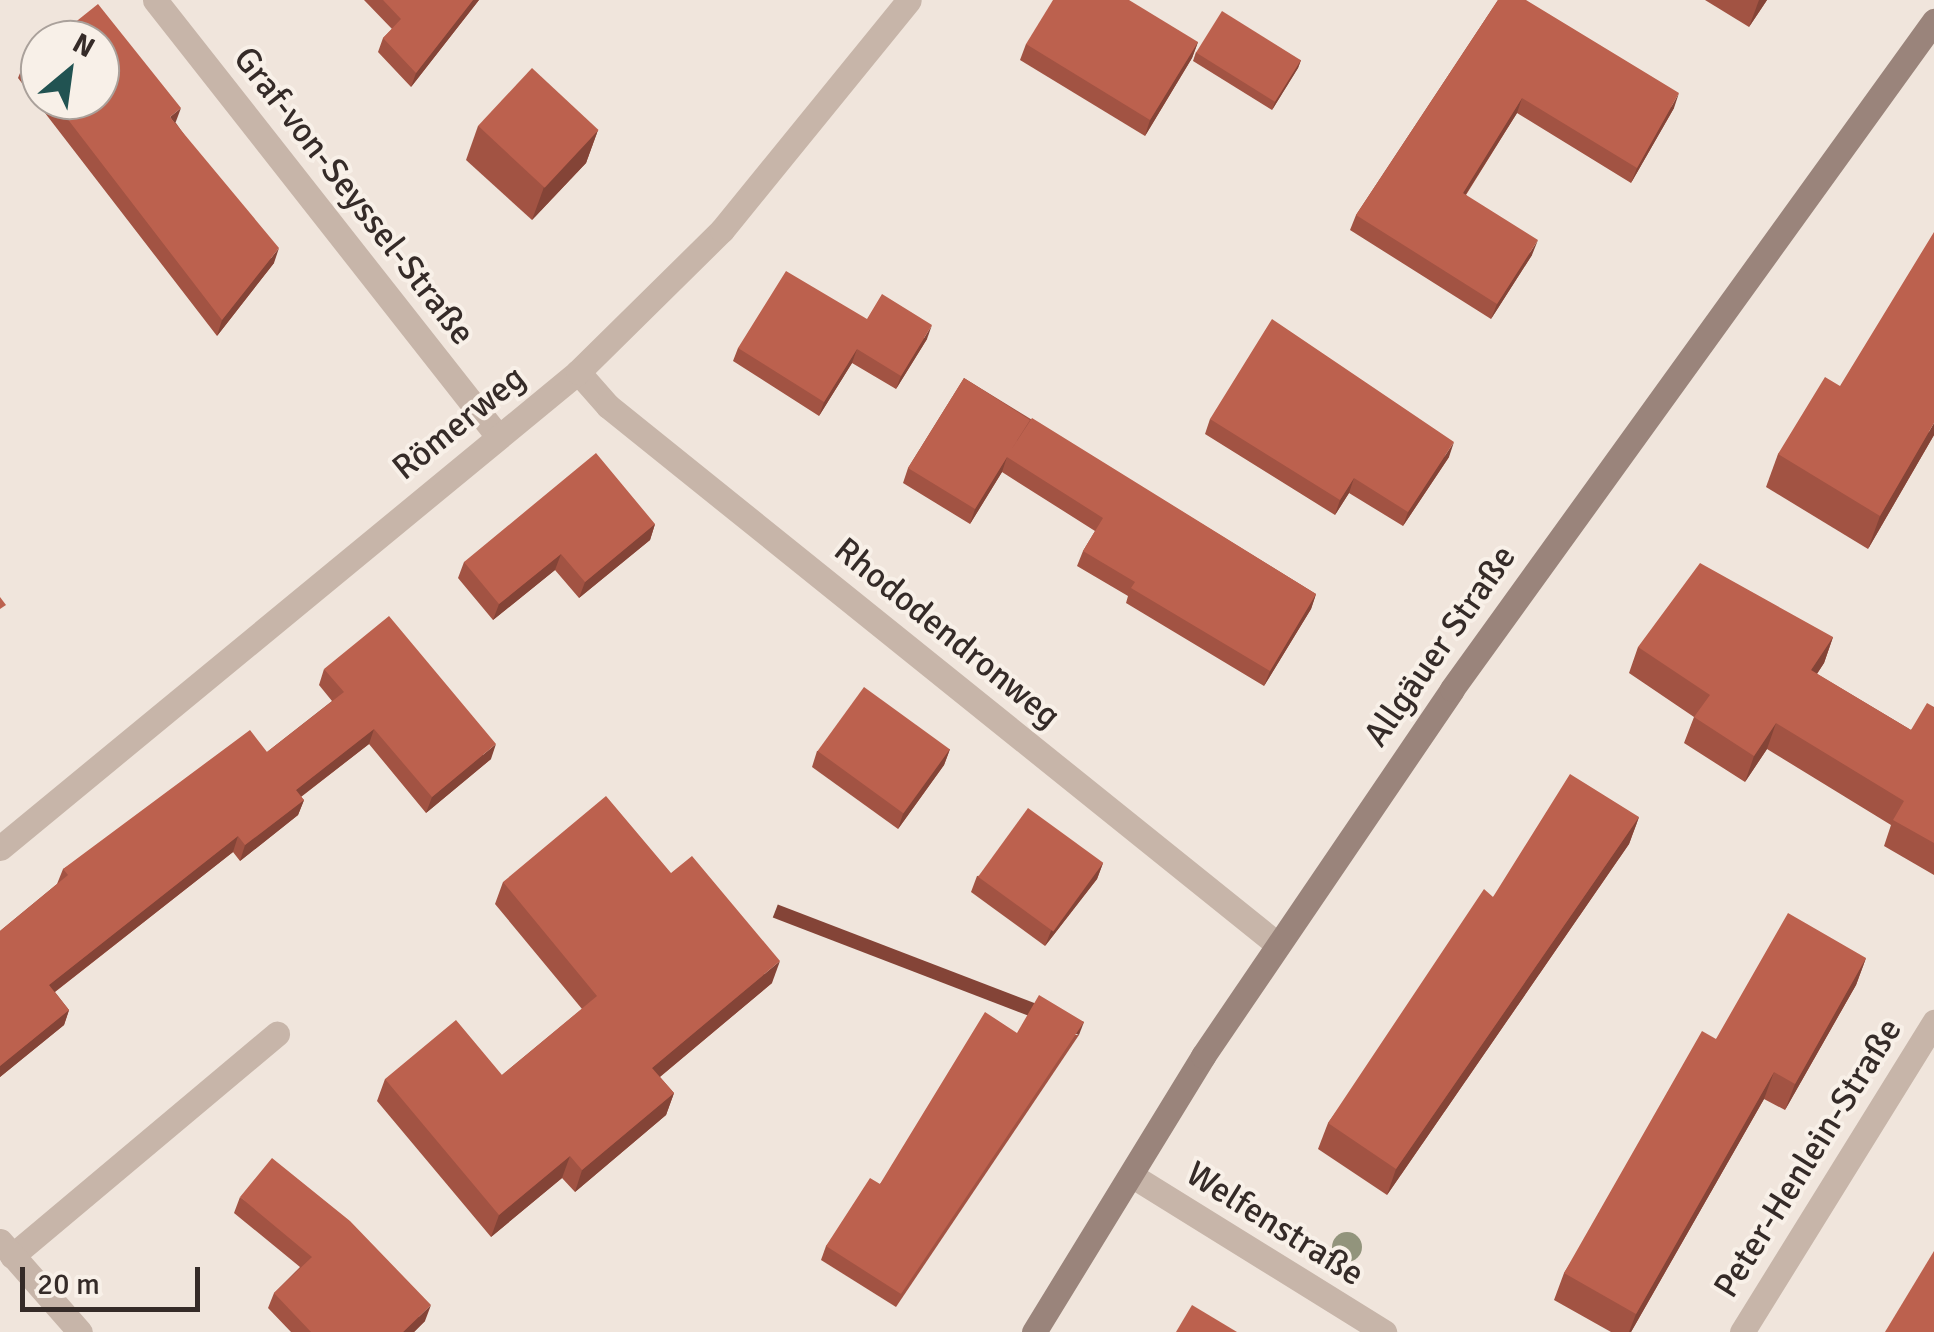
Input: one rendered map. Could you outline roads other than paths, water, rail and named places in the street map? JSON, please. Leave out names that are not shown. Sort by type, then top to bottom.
[{"type":"main road","name":"Allgäuer Straße","points":[[1034,1332],[1277,944],[1934,21]]},
{"type":"street","name":"Graf-von-Seyssel-Straße","points":[[155,0],[497,435]]},
{"type":"street","name":"Römerweg","points":[[0,848],[578,372],[722,230],[909,0]]},
{"type":"street","name":"Rhododendronweg","points":[[578,372],[608,406],[1277,944]]},
{"type":"street","name":"Peter-Henlein-Straße","points":[[1742,1332],[1934,1022]]},
{"type":"street","points":[[80,1332],[6,1248],[276,1034]]},
{"type":"street","name":"Welfenstraße","points":[[1131,1175],[1384,1332]]}]
